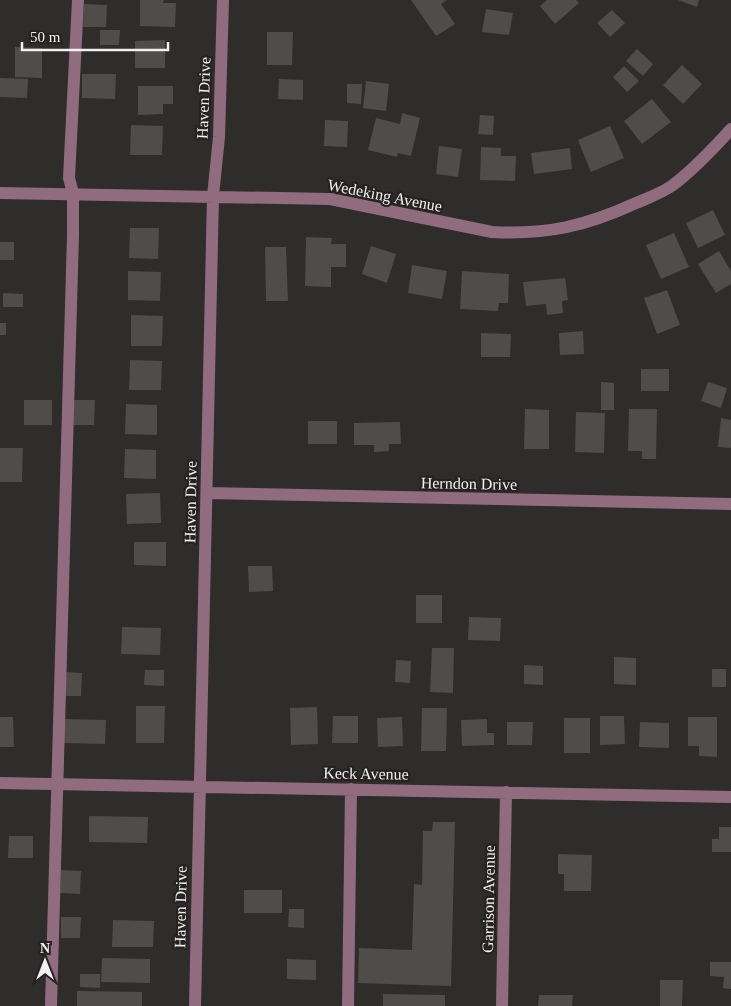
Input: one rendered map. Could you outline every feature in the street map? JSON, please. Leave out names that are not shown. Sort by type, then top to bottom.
[{"type":"street","points":[[51,1006],[73,193],[69,178],[78,0]]},
{"type":"street","name":"Haven Drive","points":[[195,1006],[213,196],[219,137],[223,0]]},
{"type":"street","name":"Wedeking Avenue","points":[[0,193],[330,198],[492,232],[547,231],[598,220],[666,189],[692,169],[731,130]]},
{"type":"street","name":"Herndon Drive","points":[[207,493],[731,504]]},
{"type":"street","name":"Keck Avenue","points":[[0,783],[731,796]]},
{"type":"street","points":[[348,1006],[351,790]]},
{"type":"street","name":"Garrison Avenue","points":[[502,1006],[506,792]]},
{"type":"building","points":[[140,0],[164,0],[163,3],[176,3],[175,27],[140,26]]},
{"type":"building","points":[[411,0],[447,0],[441,4],[455,24],[436,36]]},
{"type":"building","points":[[547,0],[576,0],[579,3],[555,24],[540,6]]},
{"type":"building","points":[[678,0],[699,0],[697,7]]},
{"type":"building","points":[[84,4],[107,5],[106,27],[83,27]]},
{"type":"building","points":[[486,9],[513,13],[509,35],[482,32]]},
{"type":"building","points":[[612,10],[625,23],[610,37],[597,23]]},
{"type":"building","points":[[100,30],[120,30],[119,45],[100,45]]},
{"type":"building","points":[[267,32],[293,32],[292,65],[267,65]]},
{"type":"building","points":[[165,40],[165,68],[135,68],[135,41]]},
{"type":"building","points":[[15,47],[42,48],[42,78],[15,77]]},
{"type":"building","points":[[637,49],[653,64],[643,76],[626,61]]},
{"type":"building","points":[[682,65],[702,84],[683,104],[663,85]]},
{"type":"building","points":[[624,66],[639,81],[627,92],[613,77]]},
{"type":"building","points":[[82,74],[116,74],[115,99],[82,98]]},
{"type":"building","points":[[0,78],[28,79],[27,98],[0,97]]},
{"type":"building","points":[[279,79],[303,80],[303,100],[278,99]]},
{"type":"building","points":[[366,81],[389,84],[386,111],[363,108]]},
{"type":"building","points":[[347,84],[362,84],[361,104],[347,103]]},
{"type":"building","points":[[138,86],[173,86],[173,104],[163,104],[163,114],[138,115]]},
{"type":"building","points":[[652,99],[671,122],[642,144],[624,121]]},
{"type":"building","points":[[402,113],[420,118],[411,156],[398,153],[397,157],[368,150],[376,118],[400,124]]},
{"type":"building","points":[[480,115],[494,116],[493,135],[478,134]]},
{"type":"building","points":[[325,120],[348,121],[347,147],[324,146]]},
{"type":"building","points":[[131,125],[163,126],[162,155],[130,155]]},
{"type":"building","points":[[610,126],[624,158],[591,172],[578,140]]},
{"type":"building","points":[[439,146],[462,149],[458,177],[436,174]]},
{"type":"building","points":[[481,147],[501,148],[501,156],[516,156],[515,181],[480,180]]},
{"type":"building","points":[[570,148],[572,169],[534,174],[531,153]]},
{"type":"building","points":[[713,210],[725,235],[698,248],[686,223]]},
{"type":"building","points":[[130,228],[159,228],[158,259],[129,258]]},
{"type":"building","points":[[674,233],[689,267],[661,279],[646,245]]},
{"type":"building","points":[[306,237],[332,238],[331,244],[346,244],[346,267],[331,267],[331,287],[305,286]]},
{"type":"building","points":[[0,242],[14,242],[14,260],[0,260]]},
{"type":"building","points":[[371,246],[396,254],[387,283],[362,274]]},
{"type":"building","points":[[265,247],[286,247],[288,301],[266,301]]},
{"type":"building","points":[[719,251],[731,271],[731,284],[716,293],[698,264]]},
{"type":"building","points":[[412,265],[447,271],[442,299],[408,293]]},
{"type":"building","points":[[128,271],[161,272],[160,301],[128,300]]},
{"type":"building","points":[[462,271],[509,274],[508,303],[499,303],[498,311],[460,309]]},
{"type":"building","points":[[565,278],[568,300],[562,301],[563,313],[547,315],[546,304],[526,306],[523,282]]},
{"type":"building","points":[[667,290],[680,325],[657,334],[644,298]]},
{"type":"building","points":[[3,293],[23,294],[23,307],[3,307]]},
{"type":"building","points":[[131,315],[163,316],[162,346],[131,346]]},
{"type":"building","points":[[0,323],[6,323],[6,335],[0,335]]},
{"type":"building","points":[[583,331],[584,354],[560,355],[559,333]]},
{"type":"building","points":[[481,333],[511,334],[510,357],[481,357]]},
{"type":"building","points":[[130,360],[162,361],[161,390],[129,390]]},
{"type":"building","points":[[641,369],[669,369],[669,391],[641,391]]},
{"type":"building","points":[[601,382],[614,383],[614,410],[601,410]]},
{"type":"building","points":[[708,382],[727,388],[721,408],[701,401]]},
{"type":"building","points":[[24,400],[52,400],[52,425],[24,425]]},
{"type":"building","points":[[71,400],[95,400],[94,425],[70,425]]},
{"type":"building","points":[[126,404],[157,405],[157,435],[125,434]]},
{"type":"building","points":[[525,409],[549,410],[549,449],[524,449]]},
{"type":"building","points":[[629,409],[657,409],[656,459],[642,459],[642,451],[628,451]]},
{"type":"building","points":[[576,412],[605,413],[604,453],[575,452]]},
{"type":"building","points":[[721,418],[731,420],[731,448],[718,447]]},
{"type":"building","points":[[308,421],[337,421],[337,444],[308,444]]},
{"type":"building","points":[[400,422],[401,444],[389,444],[389,451],[374,452],[374,445],[354,445],[354,423]]},
{"type":"building","points":[[0,448],[23,448],[22,482],[0,482]]},
{"type":"building","points":[[125,449],[156,450],[156,479],[124,478]]},
{"type":"building","points":[[160,493],[161,523],[127,524],[126,494]]},
{"type":"building","points":[[134,542],[166,542],[166,566],[134,565]]},
{"type":"building","points":[[248,566],[272,566],[273,591],[249,592]]},
{"type":"building","points":[[416,595],[442,595],[442,623],[416,623]]},
{"type":"building","points":[[469,617],[501,618],[500,641],[468,640]]},
{"type":"building","points":[[122,627],[161,628],[160,655],[121,654]]},
{"type":"building","points":[[432,648],[454,648],[453,693],[430,692]]},
{"type":"building","points":[[614,657],[636,658],[636,685],[614,684]]},
{"type":"building","points":[[396,660],[411,661],[410,683],[395,682]]},
{"type":"building","points":[[524,665],[543,666],[543,685],[524,684]]},
{"type":"building","points":[[712,669],[726,669],[726,687],[712,687]]},
{"type":"building","points":[[145,670],[164,670],[164,686],[144,685]]},
{"type":"building","points":[[65,672],[82,673],[81,696],[64,696]]},
{"type":"building","points":[[136,706],[165,706],[164,743],[136,743]]},
{"type":"building","points":[[317,707],[318,744],[291,745],[290,708]]},
{"type":"building","points":[[422,708],[447,708],[446,751],[421,751]]},
{"type":"building","points":[[333,716],[358,716],[358,743],[332,743]]},
{"type":"building","points":[[600,716],[624,716],[625,744],[600,745]]},
{"type":"building","points":[[0,717],[13,717],[14,747],[0,747]]},
{"type":"building","points":[[402,717],[403,746],[378,747],[377,718]]},
{"type":"building","points":[[688,717],[717,717],[717,757],[699,756],[699,746],[688,746]]},
{"type":"building","points":[[564,718],[590,718],[590,753],[564,753]]},
{"type":"building","points":[[64,719],[106,720],[105,744],[64,743]]},
{"type":"building","points":[[487,719],[487,733],[494,733],[494,745],[462,746],[461,720]]},
{"type":"building","points":[[507,722],[533,722],[532,745],[507,745]]},
{"type":"building","points":[[640,722],[669,723],[669,748],[639,747]]},
{"type":"building","points":[[89,816],[148,817],[147,843],[89,842]]},
{"type":"building","points":[[433,822],[455,822],[451,986],[358,983],[359,948],[412,950],[414,884],[422,885],[423,831],[432,831]]},
{"type":"building","points":[[719,827],[731,827],[731,852],[712,852],[712,839],[719,839]]},
{"type":"building","points":[[9,836],[33,836],[33,858],[8,858]]},
{"type":"building","points":[[558,854],[592,855],[591,891],[564,891],[564,874],[558,874]]},
{"type":"building","points":[[61,870],[81,871],[80,894],[60,893]]},
{"type":"building","points":[[244,890],[282,890],[282,913],[244,913]]},
{"type":"building","points":[[289,909],[304,909],[304,928],[288,927]]},
{"type":"building","points":[[61,917],[81,917],[80,938],[61,938]]},
{"type":"building","points":[[113,920],[154,921],[153,947],[112,947]]},
{"type":"building","points":[[102,958],[150,959],[150,983],[101,982]]},
{"type":"building","points":[[287,959],[316,960],[316,980],[287,979]]},
{"type":"building","points":[[710,962],[731,962],[731,989],[723,988],[724,977],[710,976]]},
{"type":"building","points":[[80,974],[100,974],[100,988],[80,987]]},
{"type":"building","points":[[660,980],[683,980],[682,1006],[660,1006]]},
{"type":"building","points":[[77,991],[142,992],[142,1006],[77,1006]]},
{"type":"building","points":[[383,994],[445,995],[445,1006],[383,1006]]},
{"type":"building","points":[[539,995],[573,995],[572,1006],[538,1006]]}]
